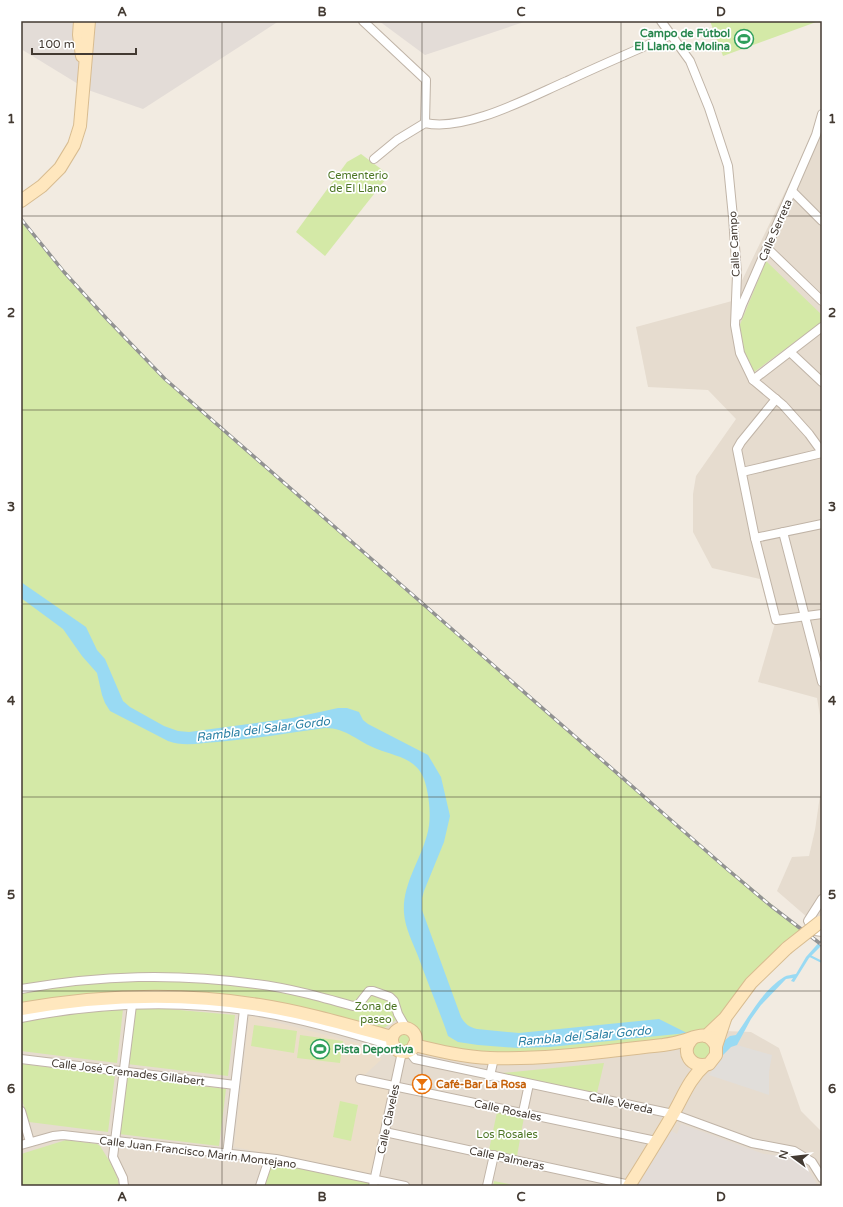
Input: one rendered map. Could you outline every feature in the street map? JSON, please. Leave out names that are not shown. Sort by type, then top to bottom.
[{"type":"main road","points":[[80,21],[79,35],[84,75]]},
{"type":"main road","points":[[21,201],[42,186],[60,168],[74,145],[80,126],[89,21]]},
{"type":"main road","points":[[706,1036],[725,1018],[751,983],[787,948],[821,925]]},
{"type":"main road","points":[[21,1010],[56,1003],[102,998],[170,997],[210,999],[258,1004],[286,1010],[402,1046],[494,1058],[539,1058],[663,1045],[699,1036],[706,1036],[714,1041],[716,1046]]},
{"type":"main road","points":[[630,1186],[696,1073],[705,1065],[714,1060],[716,1055],[716,1046],[725,1018]]},
{"type":"main road","points":[[406,1028],[413,1032],[416,1042],[402,1046],[397,1030],[406,1028]]},
{"type":"main road","points":[[690,1082],[691,1071],[687,1046],[692,1038]]},
{"type":"main road","points":[[663,1045],[680,1049],[694,1064],[705,1065]]},
{"type":"street","points":[[363,21],[426,80],[425,123]]},
{"type":"street","name":"Calle Campo","points":[[661,21],[690,62],[709,108],[728,166],[734,217],[737,275],[735,326],[740,354],[753,380],[776,399],[809,434],[822,453]]},
{"type":"street","points":[[374,159],[397,140],[425,123],[460,123],[493,112],[671,35]]},
{"type":"street","name":"Calle Serreta","points":[[735,326],[742,305],[792,192],[819,138],[822,114]]},
{"type":"street","points":[[792,192],[822,222]]},
{"type":"street","points":[[767,248],[822,301]]},
{"type":"street","points":[[753,380],[822,327]]},
{"type":"street","points":[[790,352],[822,382]]},
{"type":"street","points":[[776,399],[737,449],[755,538],[776,620],[822,614]]},
{"type":"street","points":[[742,472],[822,453]]},
{"type":"street","points":[[755,538],[822,524]]},
{"type":"street","points":[[783,532],[822,682]]},
{"type":"street","points":[[821,925],[815,931],[808,921],[822,899]]},
{"type":"street","points":[[21,988],[86,979],[137,976],[172,976],[257,984],[315,996],[353,1006],[358,1005],[369,992],[373,991],[390,997],[394,1001],[398,1014],[406,1028]]},
{"type":"street","points":[[124,1186],[123,1178],[113,1157],[132,1005]]},
{"type":"street","name":"Calle Vereda","points":[[21,1018],[76,1009],[132,1005],[177,1005],[244,1010],[307,1022],[402,1046],[415,1059],[673,1114],[752,1143],[794,1151],[812,1162],[822,1178]]},
{"type":"street","points":[[227,1155],[244,1010]]},
{"type":"street","name":"Calle Claveles","points":[[374,1183],[402,1046]]},
{"type":"street","points":[[490,1076],[494,1058]]},
{"type":"street","name":"Calle José Cremades Gillabert","points":[[21,1060],[235,1085]]},
{"type":"street","name":"Calle Rosales","points":[[360,1079],[656,1141]]},
{"type":"street","points":[[523,1112],[529,1084]]},
{"type":"street","points":[[21,1111],[30,1142]]},
{"type":"street","name":"Calle Palmeras","points":[[385,1132],[630,1186]]},
{"type":"street","name":"Calle Juan Francisco Marín Montejano","points":[[21,1145],[53,1136],[63,1135],[269,1159],[374,1183],[405,1186]]},
{"type":"street","points":[[487,1186],[494,1156]]},
{"type":"street","points":[[260,1186],[269,1159]]},
{"type":"shaded area","points":[[21,21],[279,21],[143,109],[88,90],[21,49]]},
{"type":"shaded area","points":[[379,21],[527,21],[425,55]]},
{"type":"shaded area","points":[[816,128],[822,134],[822,727],[817,698],[758,682],[776,620],[769,613],[760,579],[712,568],[693,532],[693,494],[696,476],[736,419],[708,390],[648,387],[636,327],[732,301]]},
{"type":"shaded area","points":[[822,782],[822,930],[777,891],[792,857],[809,856],[815,830]]},
{"type":"shaded area","points":[[21,989],[369,991],[406,1028],[413,1032],[416,1042],[697,1030],[751,1032],[779,1048],[801,1111],[822,1132],[822,1186],[21,1186]]},
{"type":"shaded area","points":[[252,1016],[365,1045],[369,1052],[382,1059],[360,1079],[395,1086],[375,1179],[275,1155],[234,1147],[249,1017]]},
{"type":"shaded area","points":[[737,1045],[772,1055],[769,1072],[769,1095],[709,1075],[722,1056],[731,1047]]},
{"type":"shaded area","points":[[681,1124],[764,1154],[793,1157],[806,1166],[818,1186],[635,1186],[670,1130],[677,1134]]},
{"type":"green space","name":"Campo de Fútbol El Llano de Molina","points":[[710,21],[819,21],[723,56]]},
{"type":"green space","name":"Cementerio de El Llano","points":[[361,154],[389,175],[325,256],[296,232],[347,162]]},
{"type":"green space","points":[[21,219],[82,291],[169,382],[666,816],[806,933],[707,1035],[681,1041],[482,1057],[416,1042],[415,1035],[409,1029],[394,1001],[373,991],[358,1005],[286,989],[141,976],[21,989]]},
{"type":"green space","points":[[766,261],[822,315],[822,322],[754,372],[744,351],[739,327]]},
{"type":"green space","name":"Zona de paseo","points":[[151,979],[245,985],[294,994],[352,1009],[373,995],[390,1000],[396,1020],[384,1028],[378,1028],[266,1001],[21,1005],[21,993],[53,986]]},
{"type":"green space","points":[[123,1009],[117,1063],[21,1051],[21,1022],[68,1014]]},
{"type":"green space","points":[[133,1009],[168,1009],[235,1015],[228,1076],[127,1064]]},
{"type":"green space","points":[[254,1025],[297,1031],[294,1053],[251,1046]]},
{"type":"green space","points":[[404,1030],[411,1033],[414,1040],[411,1047],[404,1050],[397,1047],[394,1040],[397,1033]]},
{"type":"green space","name":"Pista Deportiva","points":[[300,1035],[343,1041],[340,1063],[297,1058]]},
{"type":"green space","points":[[701,1037],[715,1051],[700,1064],[688,1047]]},
{"type":"green space","points":[[604,1063],[597,1093],[502,1074],[502,1073]]},
{"type":"green space","points":[[21,1064],[115,1075],[108,1132],[29,1122],[21,1097]]},
{"type":"green space","points":[[128,1077],[226,1089],[219,1146],[119,1134],[125,1078]]},
{"type":"green space","points":[[340,1101],[358,1105],[351,1141],[333,1137]]},
{"type":"green space","name":"Los Rosales","points":[[497,1112],[524,1117],[517,1156],[489,1150]]},
{"type":"green space","points":[[66,1140],[97,1144],[100,1146],[114,1170],[119,1186],[21,1186],[21,1154]]},
{"type":"green space","points":[[269,1159],[375,1179],[373,1186],[260,1186]]},
{"type":"green space","points":[[494,1181],[518,1186],[493,1186]]},
{"type":"water","points":[[21,582],[86,627],[97,650],[105,659],[123,701],[130,707],[164,726],[178,731],[189,732],[292,718],[338,708],[347,708],[359,712],[363,720],[368,724],[428,755],[441,777],[450,816],[444,842],[424,891],[422,898],[422,910],[461,1017],[468,1025],[477,1029],[519,1033],[659,1019],[687,1033],[550,1047],[517,1048],[458,1042],[448,1036],[406,924],[404,913],[406,893],[412,873],[424,845],[430,819],[426,786],[423,776],[419,770],[405,759],[370,746],[340,730],[325,728],[198,744],[180,744],[168,741],[110,711],[102,695],[97,673],[82,656],[63,629],[21,598]]},
{"type":"water","points":[[822,939],[822,945],[809,958],[794,982],[791,981],[793,978],[786,979],[761,1005],[751,1019],[737,1045],[731,1047],[722,1056],[724,1041],[730,1036],[736,1035],[757,1003],[776,982],[788,975],[796,974],[806,957]]},
{"type":"waterway","name":"Rambla del Salar Gordo","points":[[810,956],[822,962]]},
{"type":"railway","points":[[21,219],[64,272],[165,379],[727,869],[771,906],[822,945]]},
{"type":"place","name":"Campo de Fútbol El Llano de Molina","points":[[744,39]]},
{"type":"place","name":"Pista Deportiva","points":[[320,1049]]},
{"type":"place","name":"Café-Bar La Rosa","points":[[422,1084]]}]
